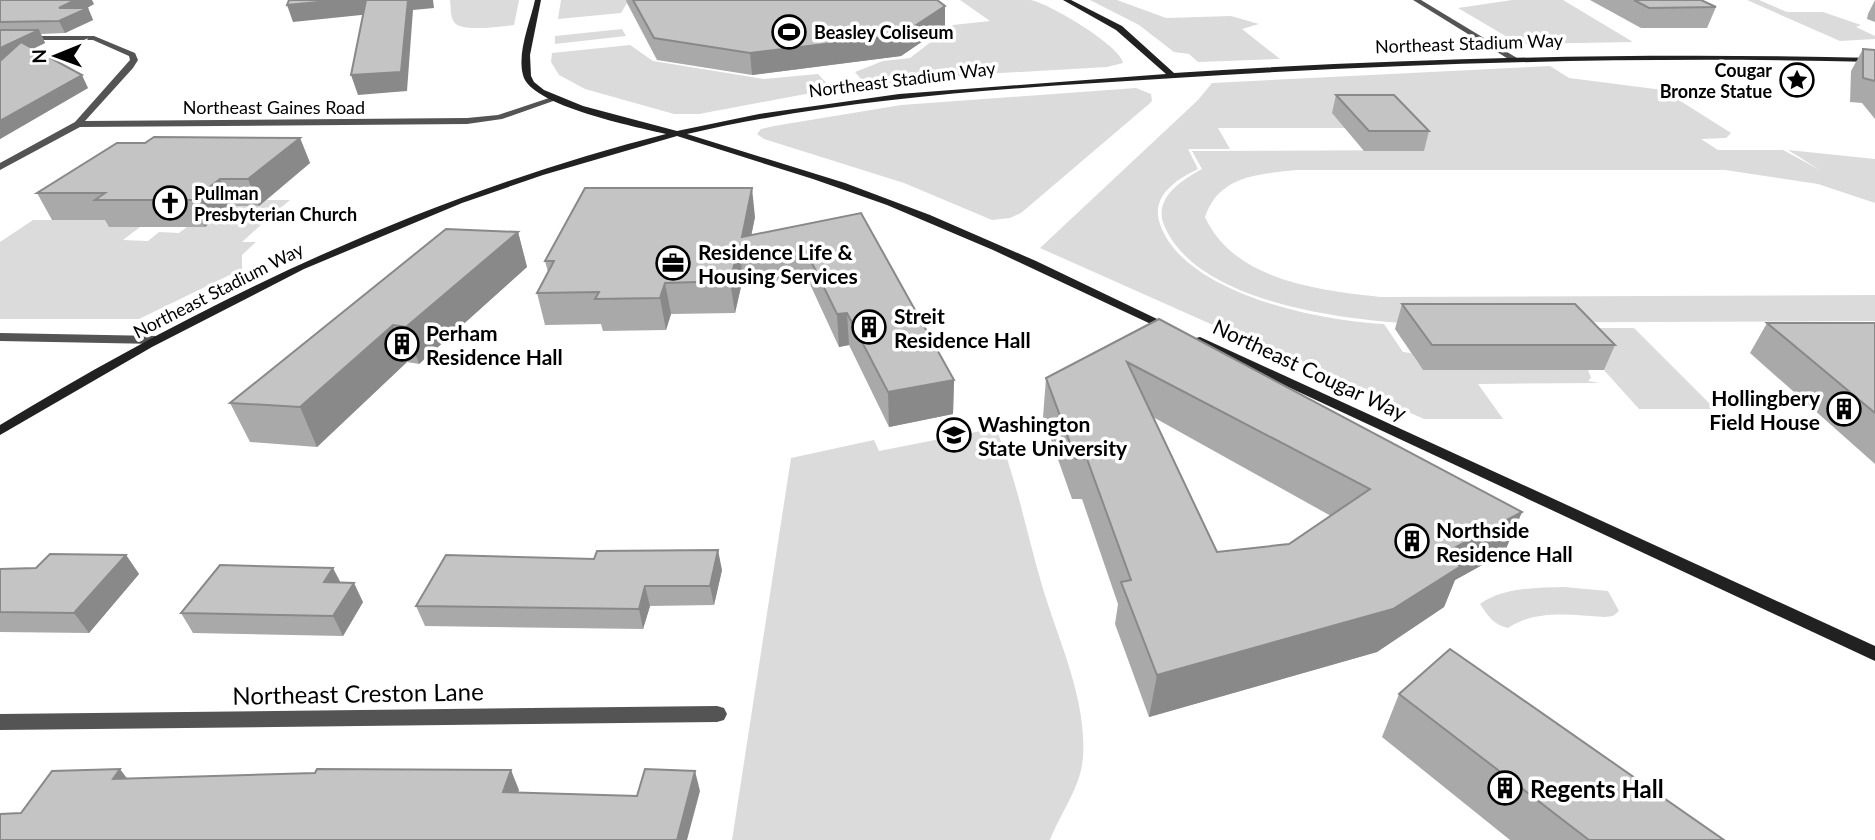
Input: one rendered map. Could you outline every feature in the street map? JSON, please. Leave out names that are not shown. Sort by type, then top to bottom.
[{"type":"main road","points":[[538,0],[525,62],[526,73],[529,82],[555,100]]},
{"type":"main road","points":[[1066,0],[1119,28],[1173,76]]},
{"type":"main road","name":"Northeast Stadium Way","points":[[0,431],[157,340],[279,277],[419,215],[554,167],[678,134],[792,110],[897,95],[1007,85],[1513,58],[1664,55],[1875,60]]},
{"type":"main road","name":"Northeast Cougar Way","points":[[555,100],[815,176],[985,242],[1875,654]]},
{"type":"street","points":[[1416,0],[1513,58]]},
{"type":"street","points":[[0,38],[94,38],[132,55],[134,60],[130,66],[78,124]]},
{"type":"street","name":"Northeast Gaines Road","points":[[0,167],[78,124],[467,121],[499,117],[555,100]]},
{"type":"street","points":[[0,337],[157,340]]},
{"type":"street","name":"Northeast Creston Lane","points":[[0,722],[717,713]]},
{"type":"shaded area","points":[[450,0],[519,0],[514,25],[473,28],[454,22]]},
{"type":"shaded area","points":[[561,0],[634,0],[627,3],[621,13],[558,19]]},
{"type":"shaded area","points":[[960,0],[1031,0],[1040,3],[1098,37],[1123,63],[1107,67],[983,74],[872,85],[864,83],[855,72],[883,61],[910,58],[953,25],[990,21]]},
{"type":"shaded area","points":[[1090,0],[1117,0],[1166,18],[1231,16],[1259,24],[1242,29],[1280,59],[1198,62],[1189,54],[1174,52],[1139,25]]},
{"type":"shaded area","points":[[1512,0],[1563,0],[1633,42],[1519,44],[1458,8]]},
{"type":"shaded area","points":[[1747,0],[1759,0],[1787,12],[1823,12],[1861,25],[1856,27],[1875,36],[1875,39],[1840,41]]},
{"type":"shaded area","points":[[622,29],[626,36],[555,44],[555,36]]},
{"type":"shaded area","points":[[630,45],[653,61],[764,79],[818,74],[832,89],[699,114],[674,114],[585,89],[559,75],[551,62],[552,53]]},
{"type":"shaded area","points":[[1550,66],[1569,78],[1663,90],[1731,133],[1726,138],[1701,139],[1718,150],[1783,150],[1820,170],[1788,150],[1875,159],[1875,203],[1818,184],[1725,170],[1297,170],[1255,176],[1230,185],[1211,203],[1205,217],[1218,239],[1236,256],[1257,269],[1331,291],[1381,297],[1875,295],[1875,321],[1402,323],[1304,310],[1268,300],[1234,288],[1204,271],[1180,251],[1164,225],[1162,206],[1178,184],[1202,169],[1192,151],[1423,150],[1344,128],[1218,128],[1230,149],[1188,149],[1198,169],[1174,183],[1159,205],[1160,224],[1174,248],[1196,269],[1225,286],[1257,299],[1325,317],[1384,324],[1403,352],[1411,353],[1423,370],[1588,370],[1591,378],[1588,381],[1600,383],[1478,384],[1503,419],[1424,419],[1040,248],[1198,100],[1212,83]]},
{"type":"shaded area","points":[[1136,88],[1151,94],[1152,101],[1021,213],[1010,218],[992,220],[904,183],[764,139],[757,134],[761,129],[774,126],[901,105]]},
{"type":"shaded area","points":[[266,200],[290,200],[277,211],[289,212],[277,223],[263,223],[242,242],[256,242],[242,255],[242,269],[139,319],[0,319],[0,242],[33,220],[118,220],[110,227],[140,227],[123,240],[148,241],[159,232],[179,233],[187,227],[205,227],[231,206],[259,206]]},
{"type":"shaded area","points":[[1566,328],[1634,328],[1715,409],[1639,409]]},
{"type":"shaded area","points":[[996,428],[1015,485],[1041,582],[1070,668],[1080,712],[1083,757],[1079,779],[1050,840],[732,840],[791,458],[874,440],[879,451]]},
{"type":"shaded area","points":[[1564,587],[1608,591],[1619,611],[1613,616],[1605,617],[1542,616],[1530,618],[1508,628],[1495,622],[1480,604],[1510,591]]},
{"type":"building","points":[[0,0],[75,0],[59,8],[88,8],[59,21],[0,22]]},
{"type":"building","points":[[289,0],[339,0],[287,5]]},
{"type":"building","points":[[366,0],[408,0],[401,72],[351,75]]},
{"type":"building","name":"Beasley Coliseum","points":[[633,0],[937,0],[945,6],[901,35],[750,53],[654,38]]},
{"type":"building","points":[[1634,0],[1701,0],[1716,7],[1649,8]]},
{"type":"building","points":[[0,30],[39,30],[0,48]]},
{"type":"building","points":[[21,42],[82,75],[0,121],[0,61]]},
{"type":"building","points":[[1863,49],[1875,50],[1875,81],[1863,78]]},
{"type":"building","points":[[1336,95],[1394,95],[1429,131],[1369,131]]},
{"type":"building","points":[[154,137],[300,138],[248,179],[220,179],[193,200],[95,200],[105,193],[37,193],[117,143],[145,143]]},
{"type":"building","points":[[585,188],[752,188],[742,237],[861,213],[954,380],[888,392],[847,313],[837,314],[806,251],[740,252],[739,247],[730,281],[665,283],[660,298],[595,299],[599,292],[537,293],[554,261],[545,261]]},
{"type":"building","points":[[446,229],[518,232],[406,327],[393,325],[300,407],[230,403]]},
{"type":"building","points":[[1402,304],[1575,304],[1615,345],[1432,345]]},
{"type":"building","name":"Northside Residence Hall","points":[[1159,319],[1522,512],[1441,555],[1461,566],[1393,609],[1157,675],[1121,582],[1131,580],[1087,459],[1076,459],[1046,378]],"holes":[[[1127,362],[1370,489],[1289,544],[1217,552]]]},
{"type":"building","points":[[1767,323],[1875,323],[1875,413]]},
{"type":"building","points":[[718,550],[710,586],[645,586],[639,609],[416,606],[446,555],[594,559],[597,551]]},
{"type":"building","points":[[50,554],[126,555],[74,613],[0,612],[0,569],[36,568]]},
{"type":"building","points":[[220,565],[333,568],[324,582],[354,583],[333,616],[181,613]]},
{"type":"building","points":[[1450,649],[1724,840],[1589,840],[1399,694]]},
{"type":"building","points":[[120,769],[113,779],[315,773],[317,769],[511,770],[503,792],[637,796],[645,769],[695,771],[677,840],[0,840],[0,814],[21,813],[52,771]]},
{"type":"place","name":"Beasley Coliseum","points":[[789,32]]},
{"type":"place","name":"Cougar Bronze Statue","points":[[1797,80]]},
{"type":"place","name":"Pullman Presbyterian Church","points":[[170,203]]},
{"type":"place","name":"Residence Life & Housing Services","points":[[673,263]]},
{"type":"place","name":"Streit Residence Hall","points":[[869,327]]},
{"type":"place","name":"Perham Residence Hall","points":[[402,344]]},
{"type":"place","name":"Hollingbery Field House","points":[[1844,409]]},
{"type":"place","name":"Washington State University","points":[[954,435]]},
{"type":"place","name":"Northside Residence Hall","points":[[1412,541]]},
{"type":"place","name":"Regents Hall","points":[[1505,788]]}]
